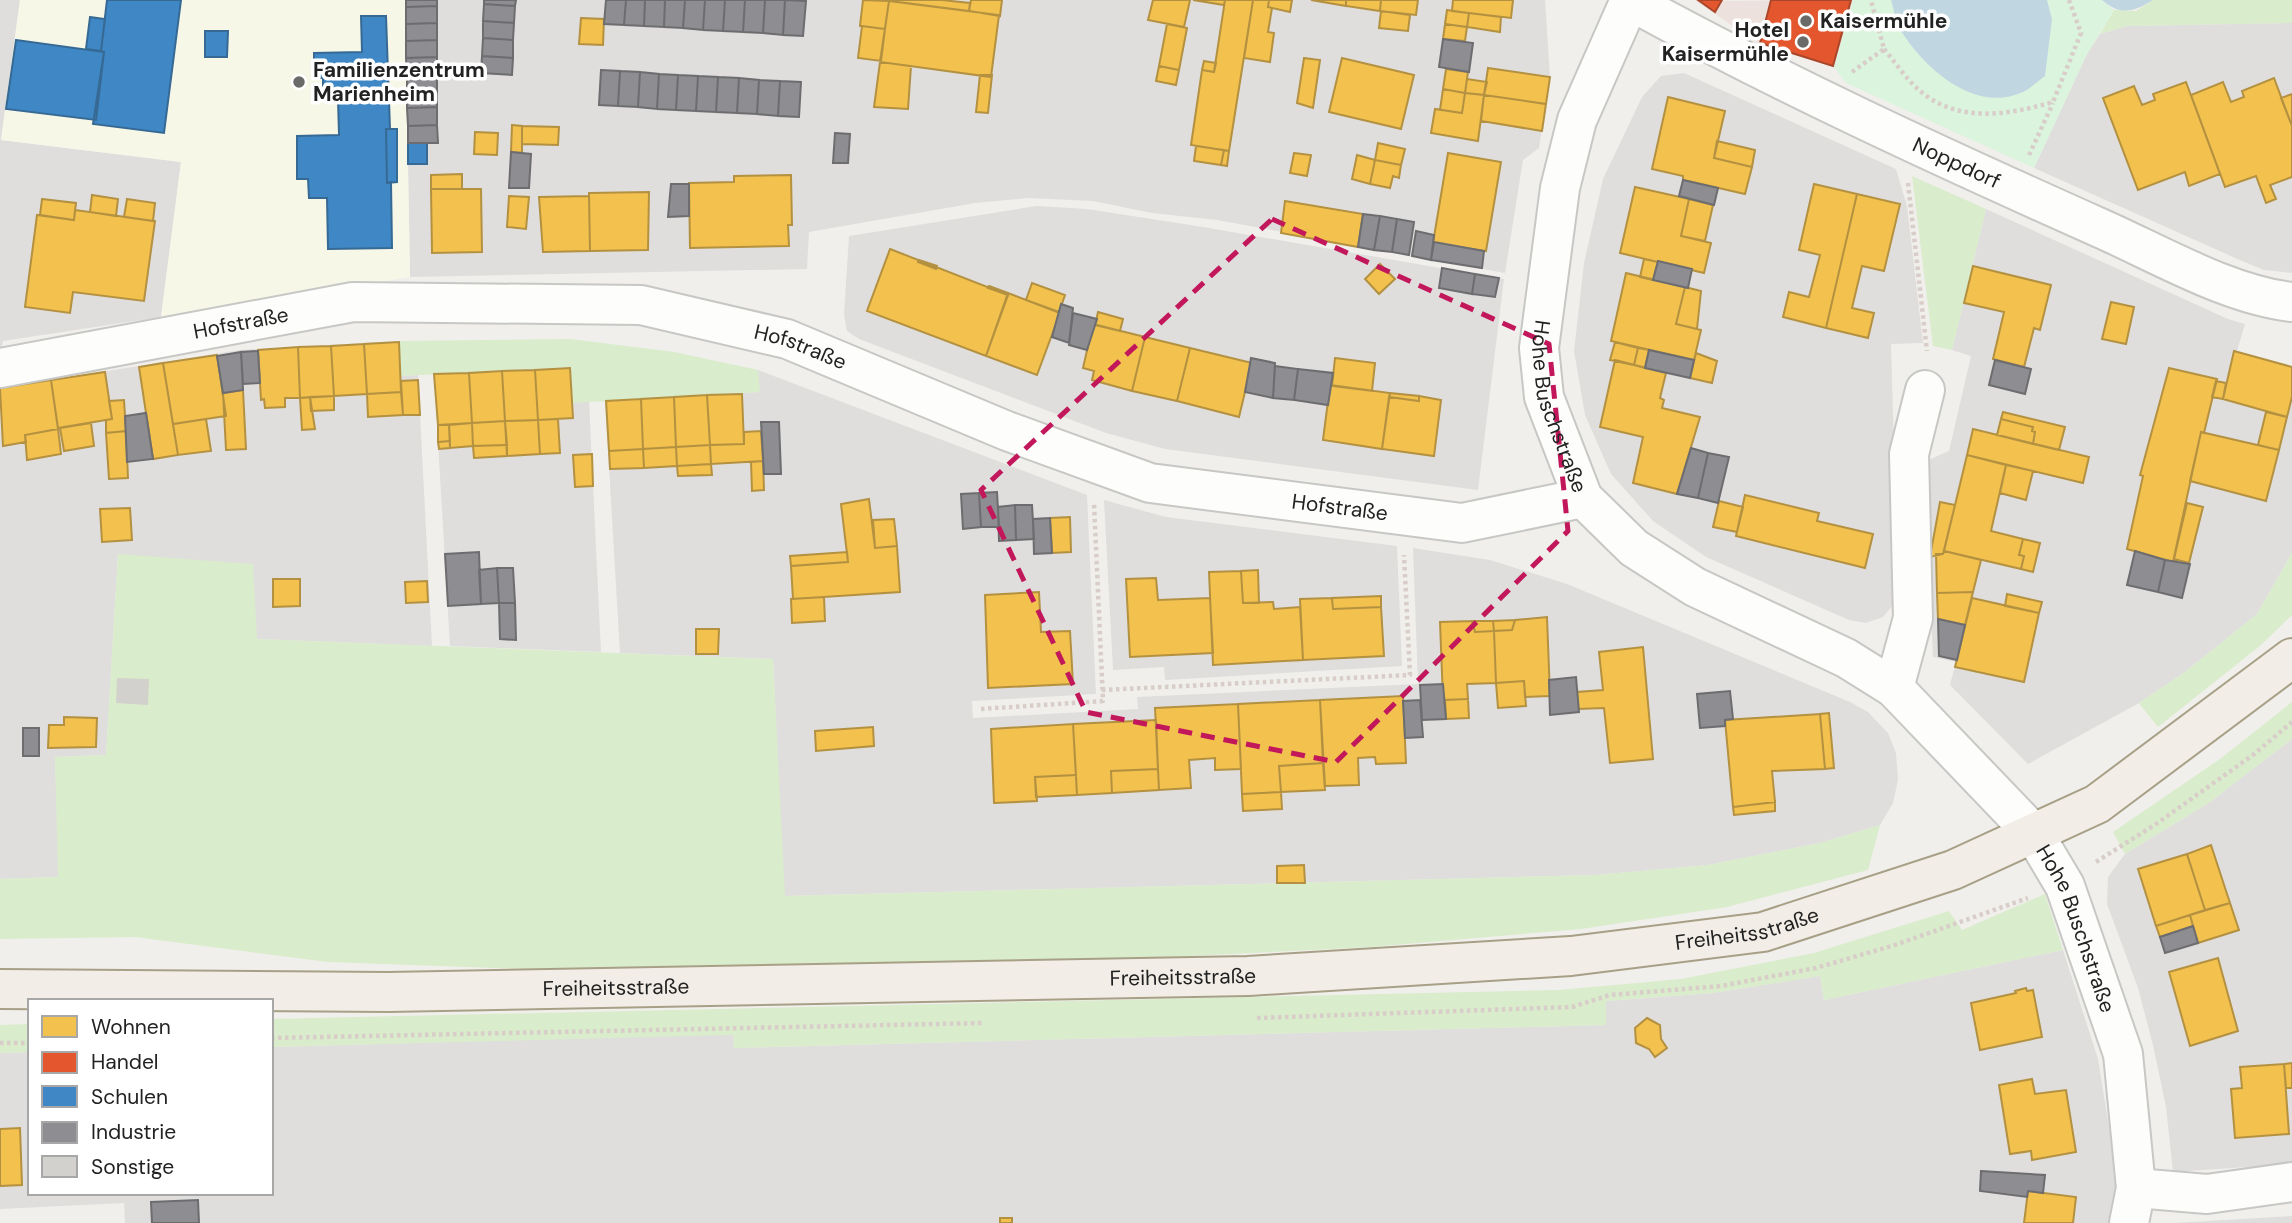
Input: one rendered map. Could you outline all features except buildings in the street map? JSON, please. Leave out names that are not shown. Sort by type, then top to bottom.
[{"type":"main road","name":"Freiheitsstraße","points":[[0,989],[388,992],[1248,976],[1571,956],[1763,932],[1954,870],[2097,804],[2292,658]]},
{"type":"street","name":"Noppdorf","points":[[1629,0],[1829,104],[2013,189],[2240,290],[2292,302]]},
{"type":"street","name":"Hohe Buschstraße","points":[[1629,0],[1577,120],[1563,174],[1539,348],[1544,397],[1583,498],[1634,548],[1695,587],[1846,658],[1894,688],[2034,834],[2065,886],[2123,1054],[2132,1205]]},
{"type":"street","name":"Hofstraße","points":[[0,368],[353,302],[641,305],[787,339],[1007,431],[1150,483],[1462,523],[1583,498]]},
{"type":"street","points":[[1894,688],[1913,618],[1909,454],[1925,390]]},
{"type":"street","points":[[2132,1205],[2292,1182]]},
{"type":"path","points":[[1871,0],[1884,49],[1920,91],[1954,111],[1989,115],[2021,111],[2053,102]]},
{"type":"path","points":[[2013,189],[2081,33],[2069,0]]},
{"type":"path","points":[[1829,104],[1853,71],[1884,49]]},
{"type":"path","points":[[1902,138],[1928,337],[1925,390]]},
{"type":"path","points":[[981,709],[1103,701],[1092,462]]},
{"type":"path","points":[[1102,690],[1410,675],[1402,515]]},
{"type":"path","points":[[0,1044],[28,1043]]},
{"type":"highlighted area","points":[[1272,219],[1549,344],[1568,531],[1336,762],[1086,712],[981,490]]},
{"type":"shaded area","points":[[0,0],[20,0],[1,140],[181,162],[161,317],[3,341],[0,360]]},
{"type":"shaded area","name":"Familienzentrum Marienheim","points":[[20,0],[405,0],[410,277],[161,317],[181,162],[1,140]]},
{"type":"shaded area","points":[[405,0],[1545,0],[1550,77],[1539,148],[1523,160],[1505,273],[1217,220],[1152,213],[1093,201],[1028,198],[975,203],[809,232],[807,269],[410,277]]},
{"type":"shaded area","name":"Kaisermühle","points":[[1853,0],[1834,67],[1759,44],[1696,1]]},
{"type":"shaded area","points":[[2292,23],[2292,273],[2264,270],[2034,168],[2087,54],[2100,34],[2127,26]]},
{"type":"shaded area","points":[[1684,73],[1896,169],[1907,206],[1923,343],[1891,344],[1898,588],[1893,605],[1883,617],[1866,623],[1849,620],[1706,557],[1653,521],[1611,474],[1585,415],[1574,351],[1584,263],[1603,179],[1642,97],[1661,76]]},
{"type":"shaded area","points":[[1036,206],[1087,209],[1203,227],[1504,279],[1478,490],[1165,449],[1106,433],[859,339],[847,331],[844,315],[849,236]]},
{"type":"shaded area","points":[[1986,209],[2228,319],[2245,324],[2237,351],[2292,367],[2292,553],[2257,614],[2185,672],[2139,703],[2028,764],[1950,685],[1956,662],[1933,657],[1924,462],[1949,451],[1971,356],[1952,350]]},
{"type":"shaded area","points":[[399,341],[401,376],[418,375],[432,646],[257,639],[118,554],[106,755],[55,757],[59,877],[0,879],[0,388],[240,350]]},
{"type":"shaded area","points":[[570,367],[573,402],[589,401],[601,652],[450,646],[434,374]]},
{"type":"shaded area","points":[[758,370],[1087,495],[1096,694],[972,701],[973,718],[1138,709],[1137,697],[1418,684],[1413,548],[1490,560],[1567,584],[1850,702],[1868,712],[1888,733],[1896,753],[1898,780],[1893,803],[1880,825],[1820,843],[1708,865],[1596,875],[784,896],[773,659],[620,653],[605,400],[759,392]]},
{"type":"shaded area","points":[[1104,500],[1166,517],[1397,546],[1402,666],[1165,680],[1164,667],[1113,670]]},
{"type":"shaded area","points":[[2292,739],[2292,1164],[2173,1172],[2166,1107],[2153,1045],[2138,988],[2107,904],[2108,877],[2125,854],[2210,802]]},
{"type":"shaded area","points":[[2063,950],[2098,1059],[2117,1177],[2111,1223],[125,1223],[124,1203],[0,1209],[0,1053],[28,1052],[28,1195],[273,1195],[273,1047],[733,1034],[734,1048],[1606,1025],[1606,1001],[1713,993],[1820,976],[1824,1000]]},
{"type":"shaded area","points":[[2292,1216],[2292,1223],[2175,1223]]},
{"type":"green space","points":[[1853,0],[1891,0],[1901,30],[2052,19],[2047,0],[2102,0],[2114,10],[2087,54],[2034,168],[1846,83],[1834,67]]},
{"type":"green space","points":[[2153,0],[2292,0],[2292,23],[2127,26],[2100,34],[2114,10],[2136,11]]},
{"type":"green space","points":[[1912,176],[1986,209],[1952,350],[1933,346]]},
{"type":"green space","points":[[570,339],[674,352],[758,370],[760,392],[573,403],[570,367],[401,376],[399,341]]},
{"type":"green space","points":[[2292,553],[2292,615],[2261,645],[2158,727],[2139,703],[2185,672],[2257,614]]},
{"type":"green space","points":[[118,554],[253,564],[257,639],[773,659],[785,896],[1596,875],[1708,865],[1820,843],[1880,825],[1868,870],[1727,907],[1581,929],[1370,947],[1169,957],[522,969],[328,962],[135,937],[0,939],[0,879],[58,877],[55,757],[106,755]]},
{"type":"green space","points":[[2292,702],[2292,739],[2210,802],[2125,854],[2113,832],[2220,759]]},
{"type":"green space","points":[[2045,894],[2063,950],[1824,1000],[1820,976],[1713,993],[1606,1001],[1606,1025],[734,1048],[733,1035],[273,1047],[273,1019],[1559,990],[1681,979],[1814,953],[1949,911],[1962,930]]},
{"type":"green space","points":[[28,1024],[28,1052],[0,1053],[0,1025]]},
{"type":"water","points":[[1891,0],[2047,0],[2052,19],[2045,76],[2023,92],[2005,97],[1987,97],[1953,84],[1923,60],[1911,45],[1899,27]]},
{"type":"water","points":[[2102,0],[2153,0],[2140,7],[2121,10]]},
{"type":"place","name":"Kaisermühle","points":[[1806,21]]},
{"type":"place","name":"Hotel Kaisermühle","points":[[1803,42]]},
{"type":"place","name":"Familienzentrum Marienheim","points":[[299,82]]}]
